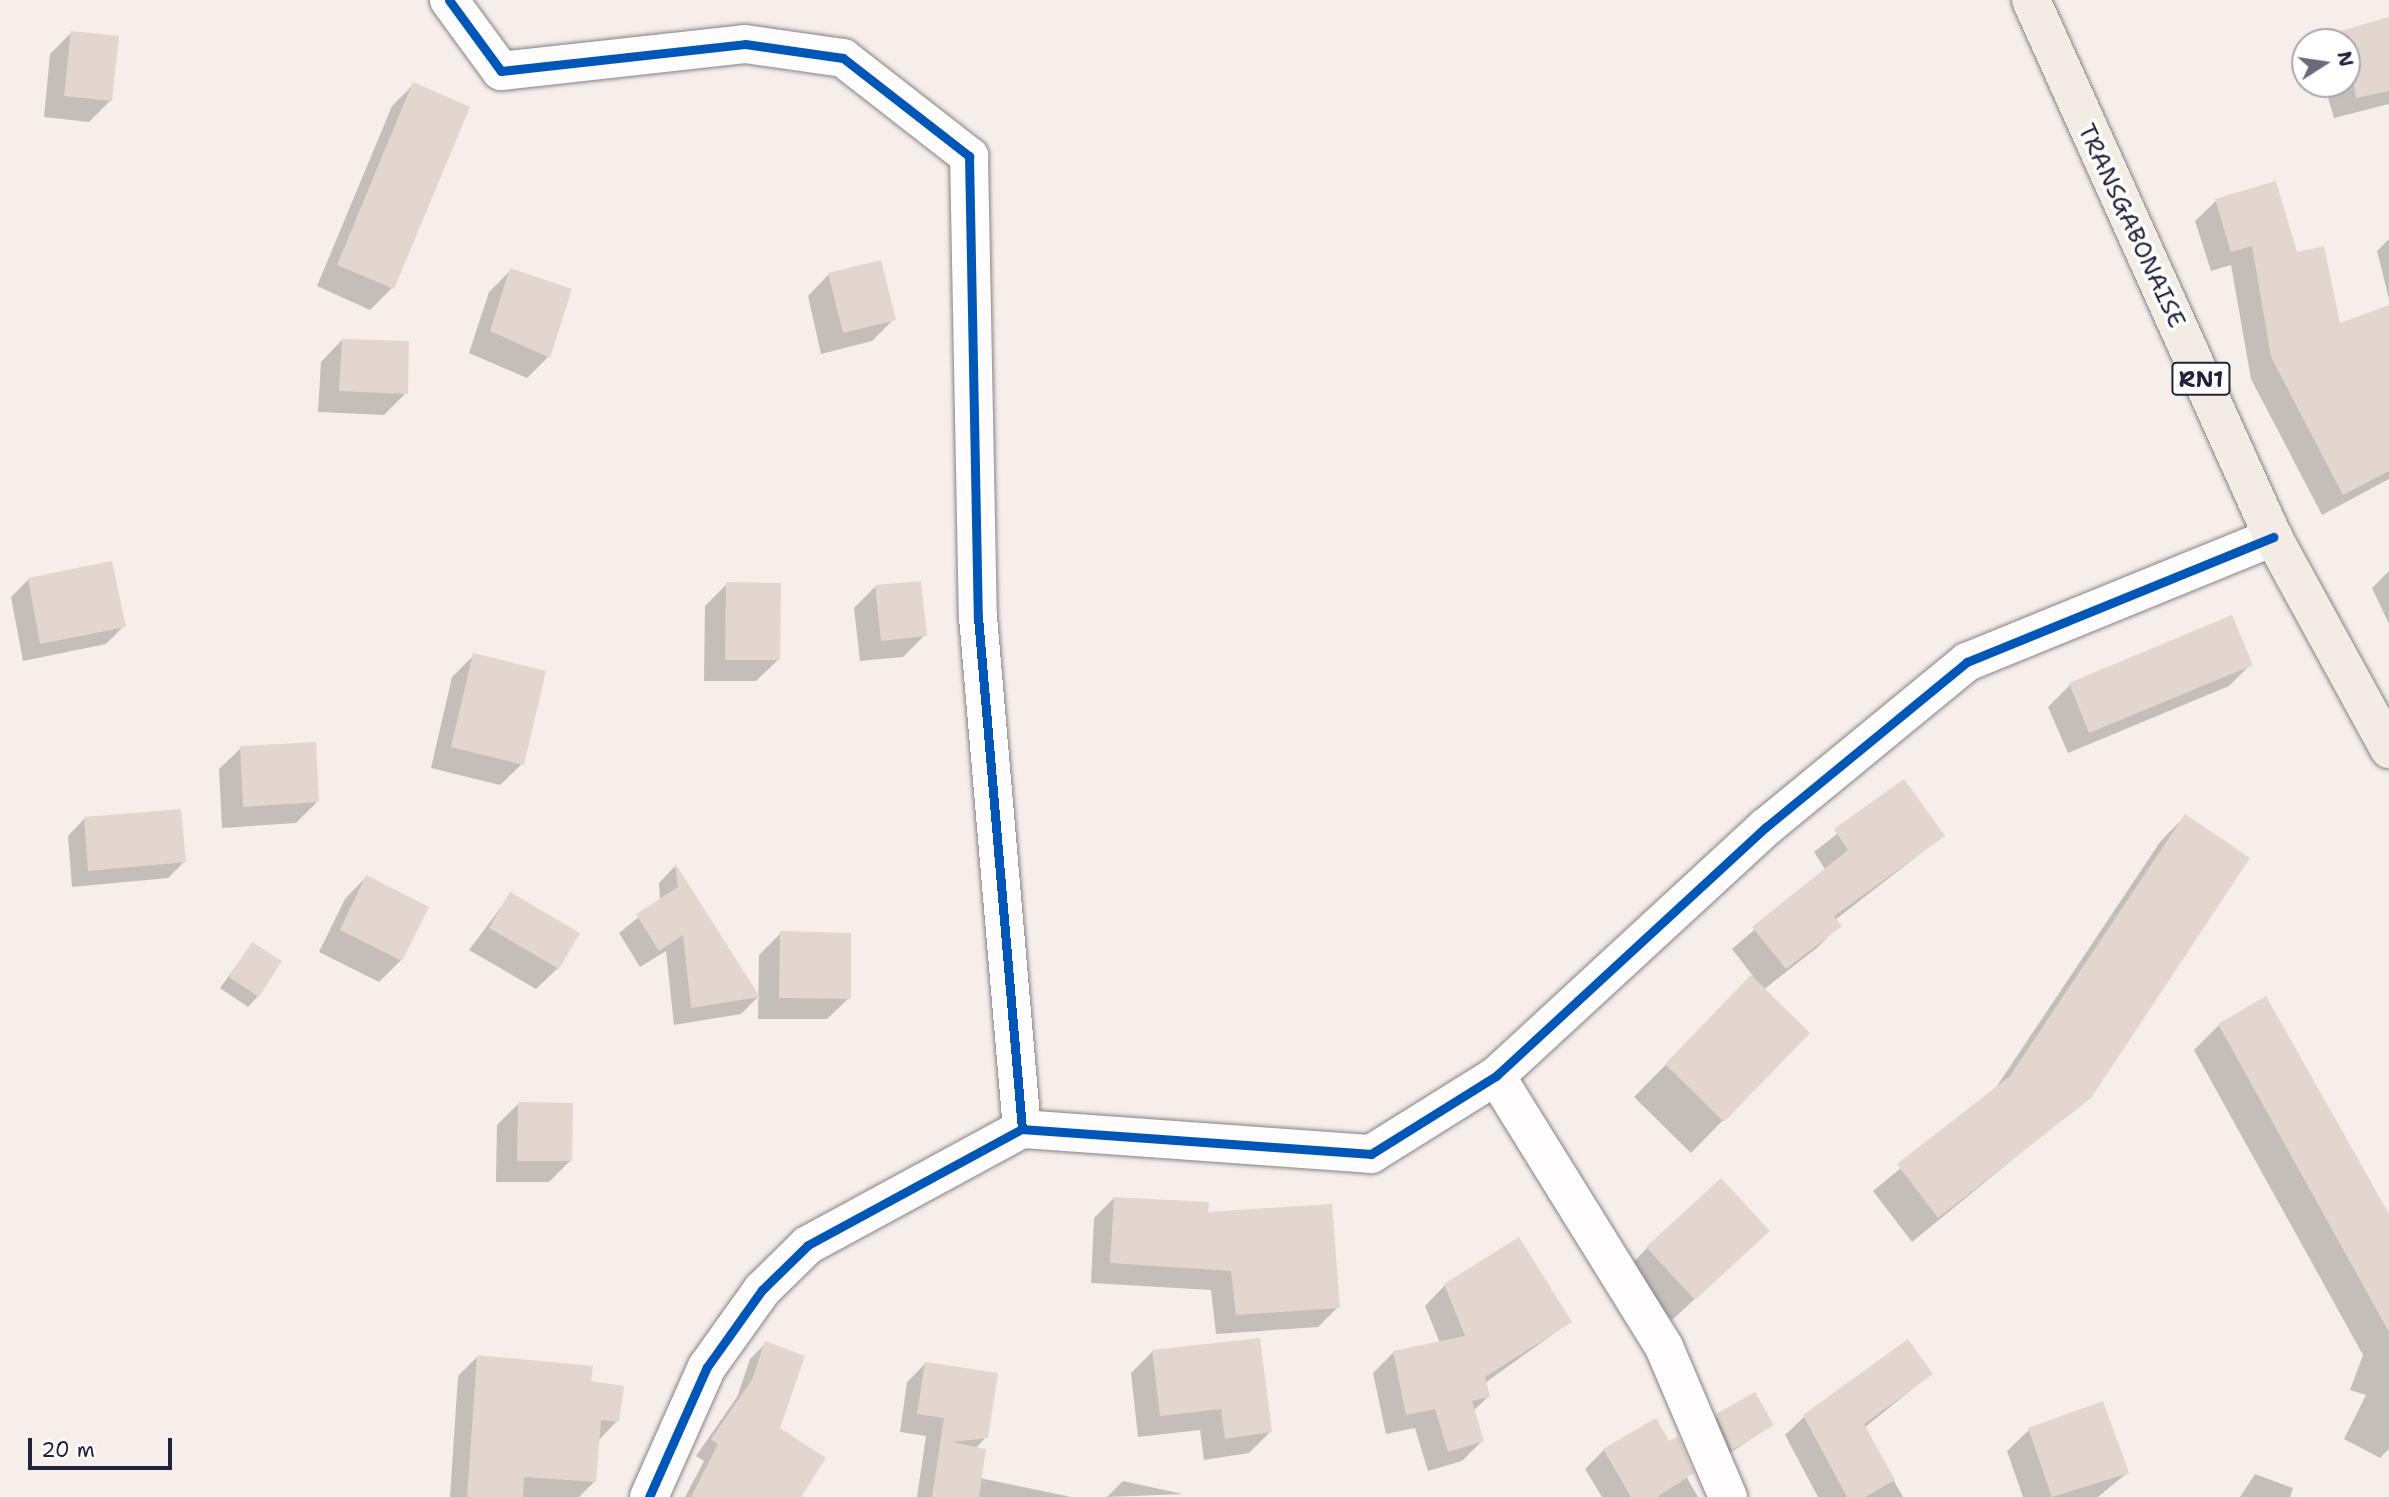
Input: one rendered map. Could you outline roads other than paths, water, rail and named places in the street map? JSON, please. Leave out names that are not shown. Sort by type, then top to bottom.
[{"type":"highway","name":"TRANSGABONAISE","points":[[2031,0],[2273,537],[2389,749]]},
{"type":"street","points":[[449,0],[501,71],[745,44],[843,58],[970,156],[978,617],[1022,1129]]},
{"type":"street","points":[[649,1497],[708,1367],[762,1290],[808,1245],[1022,1129],[1371,1154],[1496,1076],[1766,827],[1968,662],[2273,537]]},
{"type":"street","points":[[1496,1076],[1664,1347],[1728,1497]]}]
